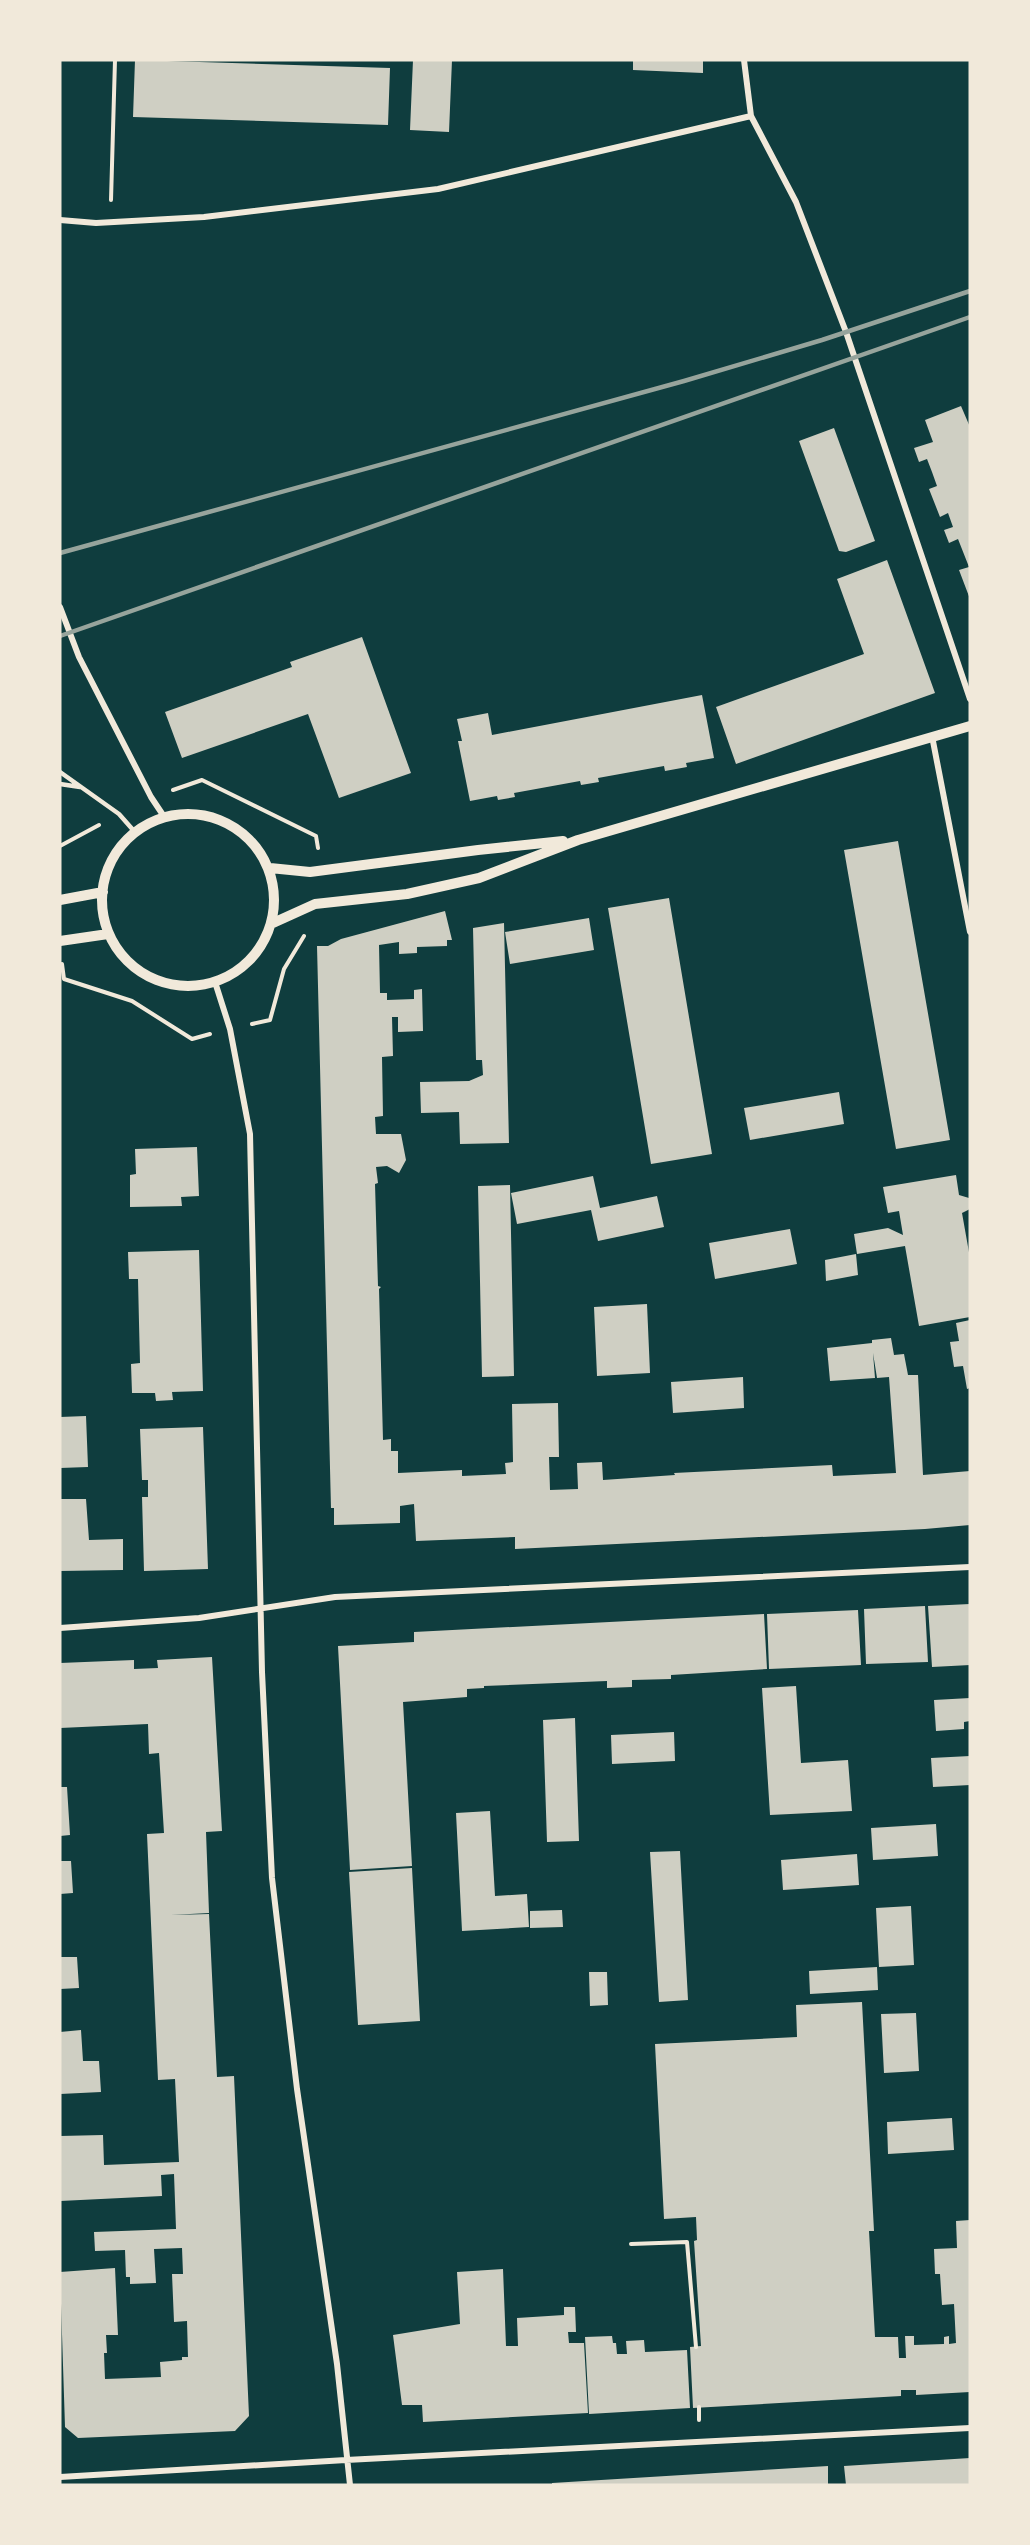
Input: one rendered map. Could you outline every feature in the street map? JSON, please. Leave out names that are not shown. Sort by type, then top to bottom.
[{"type":"street","points":[[744,60],[751,116],[796,202],[846,332],[970,699]]},
{"type":"street","points":[[60,220],[110,222],[204,217],[438,189],[751,116]]},
{"type":"street","points":[[60,607],[79,657],[151,797],[163,815]]},
{"type":"street","points":[[273,923],[315,904],[407,894],[479,878],[578,840],[970,726]]},
{"type":"street","points":[[932,736],[970,932]]},
{"type":"street","points":[[189,813],[211,817],[229,824],[249,838],[270,868],[277,904],[273,923],[261,947],[245,965],[215,982],[177,985],[149,977],[118,952],[108,934],[101,907],[105,878],[111,863],[134,831],[146,822],[163,815],[189,813]]},
{"type":"street","points":[[270,868],[321,871],[478,850],[578,840]]},
{"type":"street","points":[[60,900],[103,892]]},
{"type":"street","points":[[60,941],[108,934]]},
{"type":"street","points":[[215,982],[230,1029],[250,1134],[261,1609],[272,1878],[297,2089],[337,2364],[350,2485]]},
{"type":"street","points":[[60,1628],[199,1618],[335,1597],[970,1567]]},
{"type":"street","points":[[60,2477],[970,2428]]},
{"type":"lane","points":[[60,772],[119,814],[134,831]]},
{"type":"lane","points":[[60,784],[83,787]]},
{"type":"path","points":[[110,222],[115,60]]},
{"type":"path","points":[[151,797],[202,780],[316,836],[321,871]]},
{"type":"path","points":[[60,846],[119,814]]},
{"type":"path","points":[[631,2244],[687,2242],[696,2347]]},
{"type":"building","points":[[135,60],[390,68],[388,125],[133,117]]},
{"type":"building","points":[[413,60],[452,60],[449,132],[410,130]]},
{"type":"building","points":[[633,60],[703,60],[703,73],[633,70]]},
{"type":"building","points":[[961,406],[970,427],[970,599],[959,570],[969,567],[958,539],[949,543],[944,530],[953,527],[948,513],[940,517],[929,489],[937,486],[932,472],[927,459],[919,462],[914,448],[933,442],[925,420]]},
{"type":"building","points":[[834,428],[875,541],[846,552],[839,551],[799,441]]},
{"type":"building","points":[[887,560],[935,693],[736,764],[716,707],[864,654],[837,579]]},
{"type":"building","points":[[362,637],[411,773],[339,798],[308,714],[182,758],[165,712],[292,667],[290,662]]},
{"type":"building","points":[[702,695],[714,758],[686,763],[687,767],[665,771],[664,766],[598,778],[599,782],[581,785],[580,781],[514,793],[515,797],[498,800],[497,796],[470,801],[458,741],[462,741],[457,719],[488,713],[492,735]]},
{"type":"building","points":[[898,841],[950,1140],[896,1149],[844,850]]},
{"type":"building","points":[[669,898],[712,1154],[651,1164],[608,908]]},
{"type":"building","points":[[445,911],[452,940],[447,940],[447,946],[417,947],[417,953],[399,954],[399,942],[379,945],[380,993],[387,993],[387,1000],[414,999],[414,990],[422,989],[423,1031],[398,1032],[398,1017],[392,1017],[393,1056],[382,1057],[383,1116],[375,1117],[376,1134],[401,1134],[406,1160],[399,1173],[387,1166],[376,1167],[378,1183],[375,1184],[378,1286],[381,1287],[379,1289],[383,1440],[391,1439],[391,1451],[398,1451],[398,1473],[462,1470],[462,1476],[506,1474],[505,1463],[513,1462],[512,1404],[558,1403],[559,1457],[549,1457],[550,1490],[578,1489],[577,1463],[602,1462],[603,1480],[675,1475],[674,1473],[832,1465],[833,1476],[896,1473],[889,1377],[877,1378],[873,1353],[875,1378],[830,1381],[827,1348],[872,1343],[872,1340],[891,1338],[894,1355],[904,1354],[908,1375],[918,1375],[923,1475],[970,1471],[970,1525],[515,1549],[515,1537],[416,1541],[414,1504],[400,1506],[400,1523],[334,1525],[334,1508],[331,1508],[317,946],[328,946],[341,939]]},
{"type":"building","points":[[589,918],[594,950],[510,964],[505,932]]},
{"type":"building","points":[[504,923],[509,1143],[460,1144],[459,1112],[421,1113],[420,1082],[469,1081],[483,1075],[482,1060],[476,1060],[473,928]]},
{"type":"building","points":[[839,1092],[844,1124],[750,1140],[744,1108]]},
{"type":"building","points":[[197,1147],[199,1196],[181,1197],[182,1206],[130,1207],[130,1175],[136,1174],[135,1149]]},
{"type":"building","points":[[956,1175],[959,1195],[969,1198],[970,1205],[970,1209],[962,1213],[970,1258],[970,1317],[919,1326],[905,1246],[857,1254],[854,1234],[888,1228],[903,1235],[899,1211],[888,1213],[883,1187]]},
{"type":"building","points":[[593,1176],[600,1208],[657,1196],[664,1227],[598,1241],[591,1210],[517,1224],[511,1193]]},
{"type":"building","points":[[510,1185],[514,1376],[482,1377],[478,1186]]},
{"type":"building","points":[[790,1229],[797,1264],[715,1279],[709,1243]]},
{"type":"building","points":[[199,1250],[203,1391],[172,1392],[173,1400],[156,1401],[155,1393],[132,1393],[131,1364],[140,1363],[138,1279],[129,1279],[128,1252]]},
{"type":"building","points":[[856,1254],[858,1275],[826,1281],[825,1260]]},
{"type":"building","points":[[647,1304],[650,1373],[597,1376],[594,1307]]},
{"type":"building","points":[[970,1320],[970,1388],[967,1389],[963,1366],[954,1367],[950,1342],[959,1341],[956,1323]]},
{"type":"building","points":[[743,1377],[744,1408],[673,1413],[671,1382]]},
{"type":"building","points":[[86,1416],[88,1467],[60,1468],[60,1417]]},
{"type":"building","points":[[203,1427],[208,1569],[144,1571],[142,1497],[148,1497],[148,1480],[142,1480],[140,1429]]},
{"type":"building","points":[[60,1499],[86,1499],[89,1540],[123,1539],[123,1570],[60,1571]]},
{"type":"building","points":[[970,1604],[970,1665],[932,1667],[928,1606]]},
{"type":"building","points":[[925,1606],[928,1662],[866,1664],[864,1609]]},
{"type":"building","points":[[858,1610],[861,1665],[769,1669],[767,1614]]},
{"type":"building","points":[[764,1614],[767,1669],[671,1675],[671,1679],[632,1680],[632,1687],[607,1688],[607,1681],[484,1686],[484,1688],[467,1689],[467,1697],[403,1702],[412,1866],[350,1870],[338,1646],[414,1642],[414,1632]]},
{"type":"building","points":[[212,1657],[222,1831],[206,1832],[209,1913],[171,1915],[209,1914],[217,2077],[234,2076],[249,2416],[235,2431],[78,2438],[65,2427],[60,2272],[115,2268],[118,2335],[106,2335],[105,2379],[161,2377],[160,2362],[182,2360],[182,2357],[188,2357],[187,2321],[174,2322],[172,2274],[183,2274],[182,2248],[154,2249],[156,2283],[130,2284],[130,2277],[126,2277],[125,2250],[95,2251],[94,2232],[176,2229],[174,2174],[161,2175],[162,2196],[60,2201],[60,2136],[103,2135],[104,2165],[179,2162],[175,2079],[158,2080],[147,1834],[164,1833],[159,1753],[149,1754],[148,1724],[60,1728],[60,1663],[134,1660],[134,1669],[158,1668],[157,1660]]},
{"type":"building","points":[[796,1686],[801,1763],[848,1760],[852,1811],[770,1815],[762,1688]]},
{"type":"building","points":[[970,1698],[970,1721],[964,1722],[964,1729],[936,1731],[934,1700]]},
{"type":"building","points":[[575,1718],[579,1841],[547,1842],[543,1720]]},
{"type":"building","points":[[674,1732],[675,1761],[612,1764],[611,1735]]},
{"type":"building","points":[[970,1756],[970,1785],[933,1787],[931,1758]]},
{"type":"building","points":[[60,1787],[67,1787],[70,1835],[60,1836]]},
{"type":"building","points":[[490,1811],[495,1896],[527,1894],[529,1927],[462,1931],[456,1813]]},
{"type":"building","points":[[936,1824],[938,1856],[873,1860],[871,1828]]},
{"type":"building","points":[[680,1851],[688,2000],[659,2002],[650,1852]]},
{"type":"building","points":[[857,1854],[859,1885],[783,1890],[781,1860]]},
{"type":"building","points":[[60,1861],[71,1861],[73,1893],[60,1894]]},
{"type":"building","points":[[412,1868],[420,2021],[358,2025],[349,1872]]},
{"type":"building","points":[[911,1906],[914,1965],[879,1967],[876,1908]]},
{"type":"building","points":[[562,1910],[563,1927],[530,1928],[530,1911]]},
{"type":"building","points":[[60,1957],[77,1957],[79,1988],[60,1989]]},
{"type":"building","points":[[877,1967],[878,1990],[810,1994],[809,1971]]},
{"type":"building","points":[[589,1972],[607,1972],[608,2005],[590,2006]]},
{"type":"building","points":[[862,2002],[874,2231],[869,2231],[875,2337],[898,2337],[899,2358],[906,2358],[905,2336],[914,2336],[914,2345],[944,2344],[944,2337],[949,2336],[949,2344],[956,2343],[954,2304],[942,2305],[940,2274],[935,2274],[934,2249],[957,2248],[956,2221],[970,2220],[970,2392],[916,2395],[916,2390],[901,2390],[901,2396],[693,2408],[690,2347],[701,2346],[694,2241],[697,2240],[696,2217],[664,2219],[655,2044],[797,2037],[796,2005]]},
{"type":"building","points":[[916,2013],[919,2071],[884,2073],[881,2014]]},
{"type":"building","points":[[81,2030],[83,2061],[99,2061],[101,2092],[60,2094],[60,2032]]},
{"type":"building","points":[[952,2118],[954,2150],[888,2154],[887,2122]]},
{"type":"building","points":[[503,2269],[506,2346],[518,2346],[517,2318],[564,2315],[564,2307],[575,2307],[576,2332],[568,2332],[569,2343],[584,2343],[588,2413],[423,2422],[422,2405],[402,2405],[393,2335],[460,2324],[457,2272]]},
{"type":"building","points":[[612,2336],[613,2343],[616,2343],[617,2354],[627,2354],[626,2341],[644,2340],[645,2352],[687,2350],[690,2408],[589,2414],[585,2337]]},
{"type":"building","points":[[970,2458],[970,2485],[846,2485],[844,2466]]},
{"type":"building","points":[[828,2466],[828,2485],[552,2485],[552,2483]]},
{"type":"railway","points":[[60,553],[684,381],[822,340],[970,291]]},
{"type":"railway","points":[[60,636],[970,317]]}]
